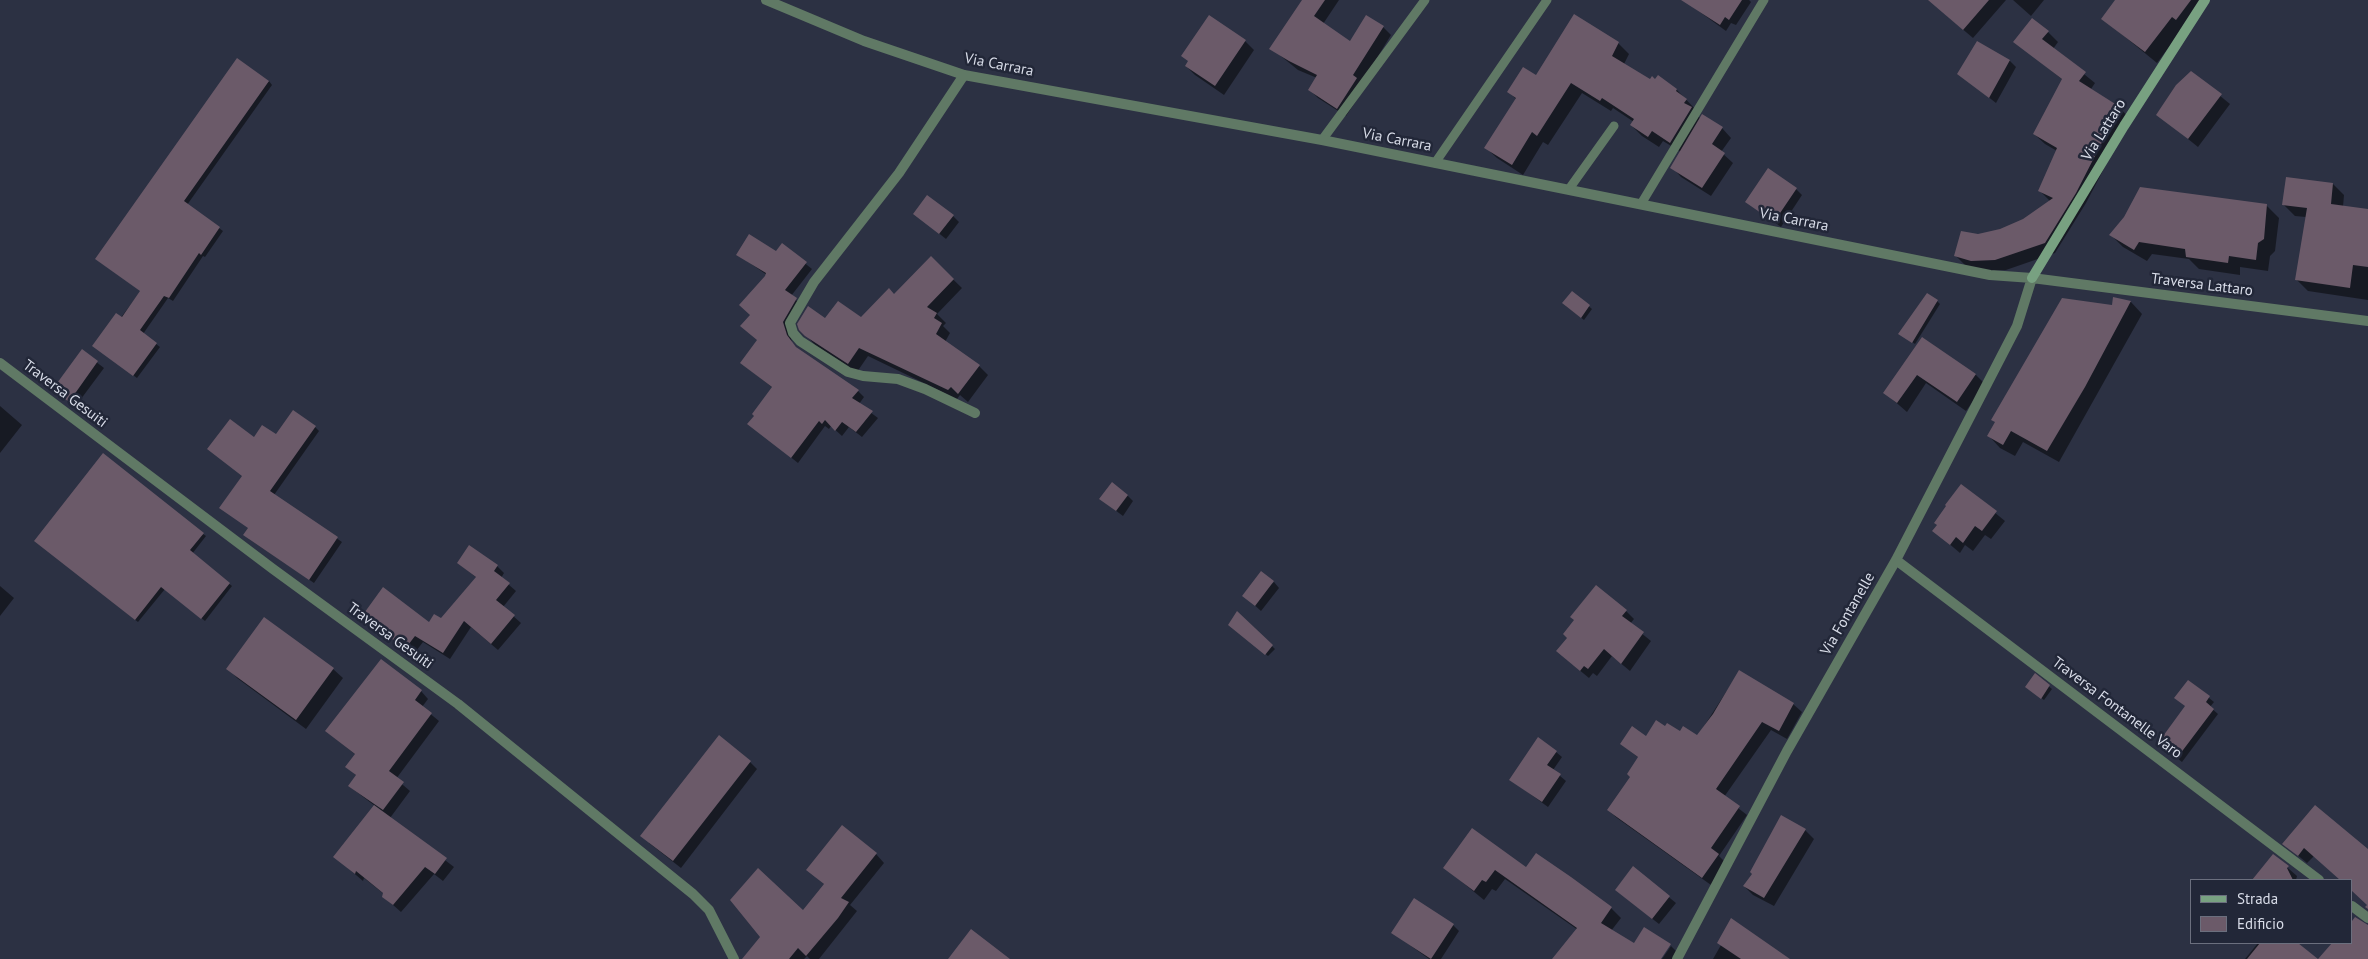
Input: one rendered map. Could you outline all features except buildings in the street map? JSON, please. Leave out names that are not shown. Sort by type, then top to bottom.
[{"type":"street","name":"Via Carrara","points":[[766,0],[864,41],[964,75],[1435,162],[1990,275],[2032,278]]},
{"type":"street","name":"Via Lattaro","points":[[2032,278],[2124,126],[2205,0]]},
{"type":"street","points":[[964,75],[899,173],[814,282],[790,323],[793,333],[800,341],[848,372],[863,376],[898,379],[926,389],[975,413]]},
{"type":"street","name":"Traversa Lattaro","points":[[2032,278],[2368,321]]},
{"type":"street","name":"Via Fontanelle","points":[[1677,959],[1787,751],[1896,560],[2017,326],[2032,278]]},
{"type":"street","name":"Traversa Gesuiti","points":[[0,363],[273,569],[458,704],[694,894],[709,910],[734,959]]},
{"type":"street","name":"Traversa Fontanelle Varo","points":[[1896,560],[2318,879]]},
{"type":"street","points":[[2353,907],[2368,918]]},
{"type":"lane","points":[[1322,140],[1425,0]]},
{"type":"lane","points":[[1435,162],[1547,0]]},
{"type":"lane","points":[[1641,204],[1764,0]]},
{"type":"lane","points":[[1569,190],[1614,126]]}]
